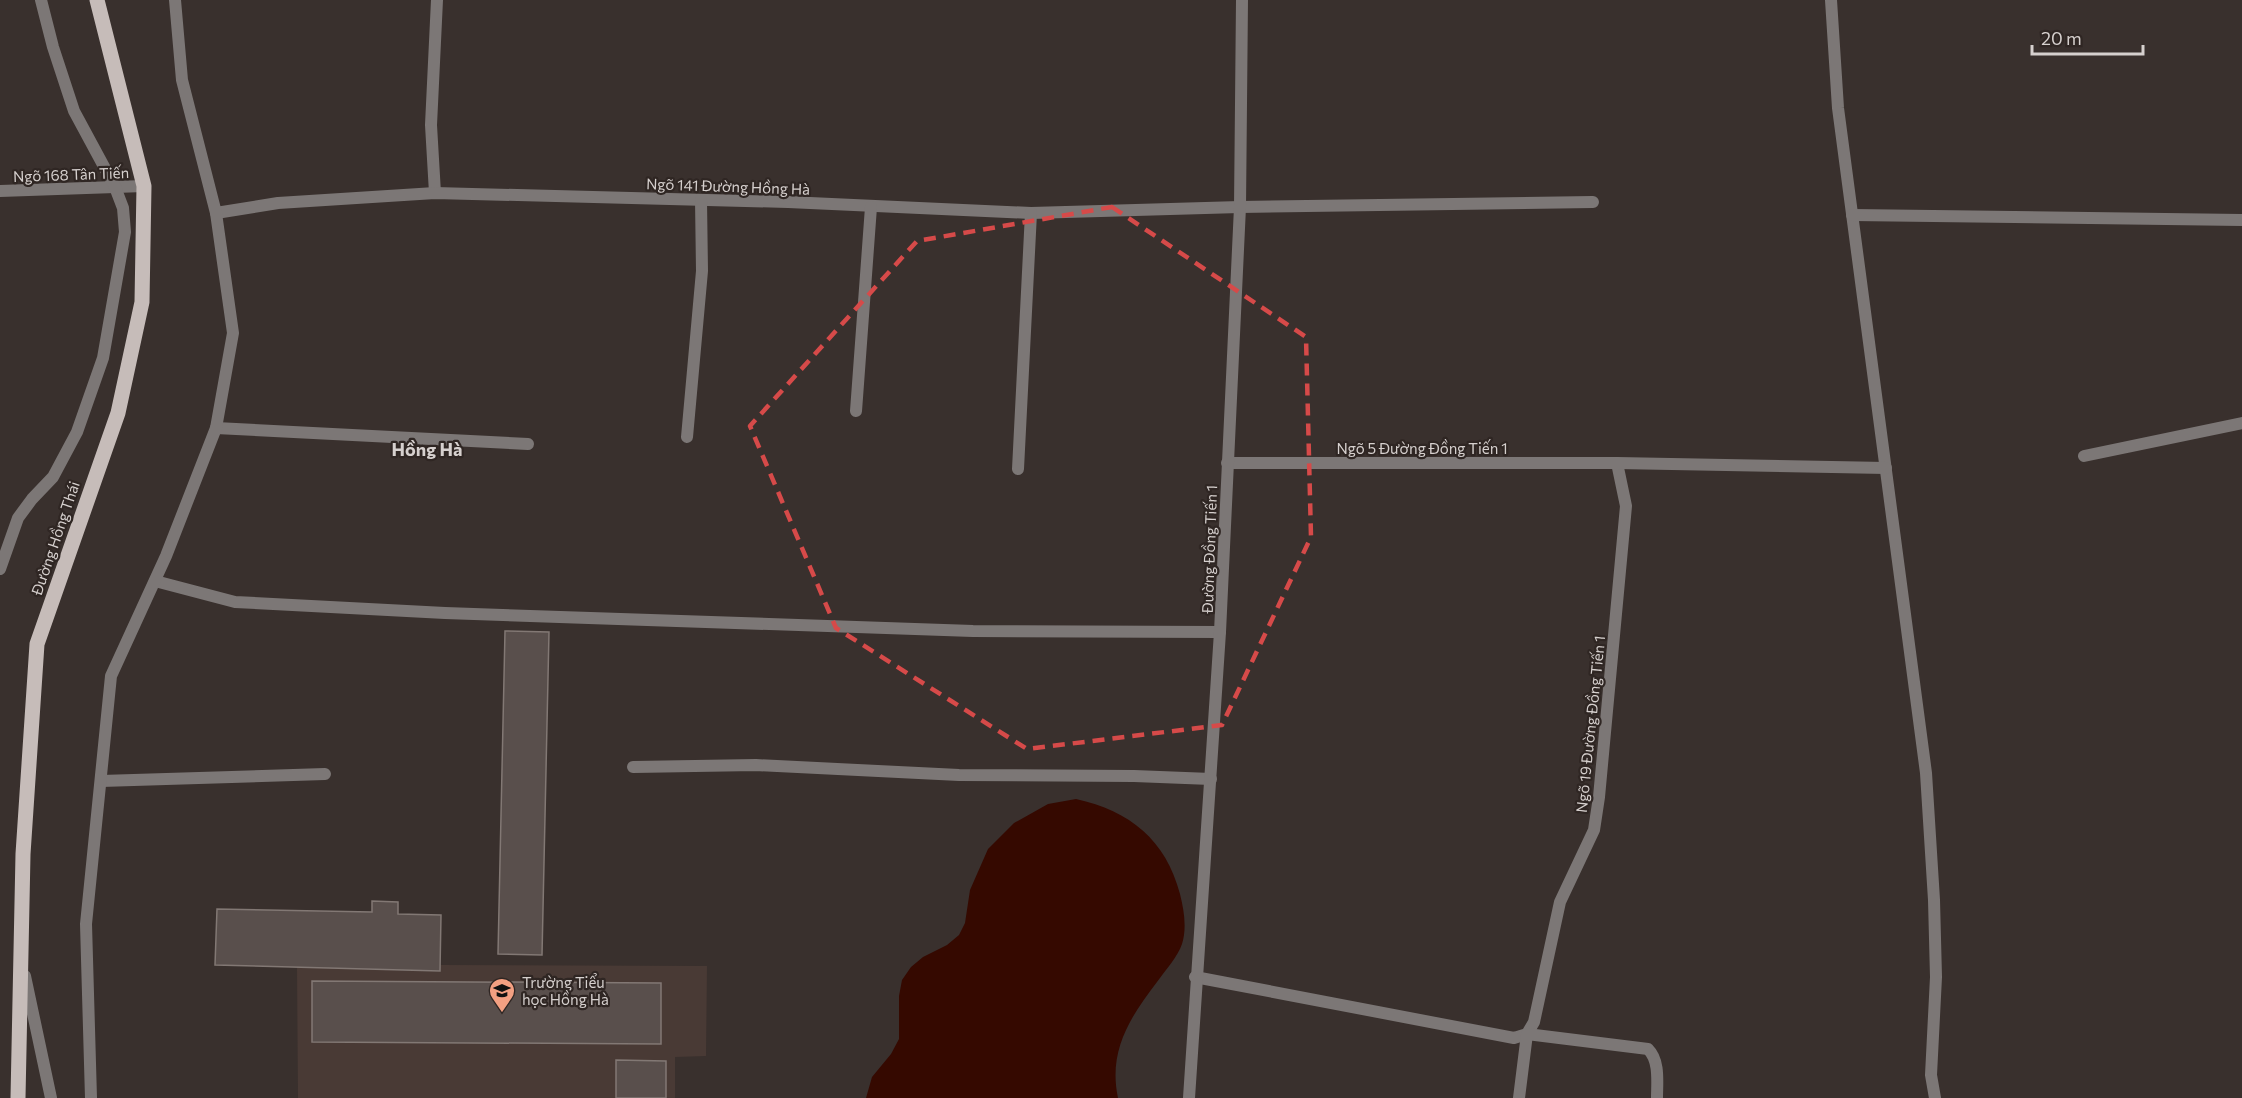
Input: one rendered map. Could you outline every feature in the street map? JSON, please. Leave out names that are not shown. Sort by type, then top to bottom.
[{"type":"main road","name":"Đường Hồng Thái","points":[[18,1098],[24,854],[37,644],[118,413],[142,302],[144,186],[97,0]]},
{"type":"street","points":[[0,568],[18,518],[32,499],[54,477],[73,441],[103,358],[125,232],[123,208],[74,111],[53,47],[42,0]]},
{"type":"street","points":[[91,1098],[86,924],[111,676],[155,581],[216,428],[233,333],[216,213],[182,80],[175,0]]},
{"type":"street","points":[[435,193],[431,125],[437,0]]},
{"type":"street","name":"Đường Đồng Tiến 1","points":[[1189,1098],[1220,632],[1240,207],[1242,0]]},
{"type":"street","points":[[1831,0],[1838,108],[1927,784],[1936,977],[1931,1075],[1935,1098]]},
{"type":"street","name":"Ngõ 168 Tân Tiến","points":[[0,191],[144,186]]},
{"type":"street","name":"Ngõ 141 Đường Hồng Hà","points":[[216,213],[278,203],[435,193],[701,200],[1031,213],[1240,207],[1593,202]]},
{"type":"street","points":[[687,436],[702,271],[701,200]]},
{"type":"street","points":[[856,411],[871,207]]},
{"type":"street","points":[[1018,469],[1031,213]]},
{"type":"street","points":[[1852,215],[2242,220]]},
{"type":"street","points":[[2084,456],[2242,423]]},
{"type":"street","points":[[216,428],[528,444]]},
{"type":"street","name":"Ngõ 5 Đường Đồng Tiến 1","points":[[1227,463],[1617,463],[1886,468]]},
{"type":"street","name":"Ngõ 19 Đường Đồng Tiến 1","points":[[1519,1098],[1527,1034],[1534,1022],[1560,902],[1594,830],[1626,506],[1617,463]]},
{"type":"street","points":[[155,581],[235,602],[445,613],[974,631],[1220,632]]},
{"type":"street","points":[[633,767],[756,765],[959,775],[1211,779]]},
{"type":"street","points":[[100,781],[324,774]]},
{"type":"street","points":[[21,960],[51,1098]]},
{"type":"street","points":[[1196,977],[1514,1038],[1527,1034],[1648,1049],[1653,1054],[1656,1067],[1657,1098]]},
{"type":"highlighted area","points":[[1112,207],[1306,337],[1311,537],[1222,725],[1027,749],[836,628],[750,426],[917,241]]},
{"type":"shaded area","points":[[1076,799],[1113,811],[1129,820],[1155,843],[1174,875],[1184,913],[1185,925],[1180,949],[1138,1008],[1119,1050],[1116,1065],[1118,1098],[866,1098],[872,1077],[891,1054],[899,1039],[899,996],[902,980],[911,967],[923,957],[947,945],[959,935],[965,923],[970,890],[988,849],[1014,823],[1048,804]]},
{"type":"shaded area","name":"Trường Tiểu học Hồng Hà","points":[[439,965],[707,966],[706,1056],[675,1057],[675,1098],[298,1098],[297,967],[439,971]]},
{"type":"building","points":[[505,631],[549,632],[542,955],[498,954]]},
{"type":"building","points":[[372,901],[398,902],[398,914],[441,915],[440,971],[215,965],[217,909],[372,912]]},
{"type":"building","points":[[312,981],[661,983],[661,1044],[312,1042]]},
{"type":"building","points":[[616,1060],[666,1061],[666,1098],[616,1098]]},
{"type":"place","name":"Trường Tiểu học Hồng Hà","points":[[502,1014]]},
{"type":"district","name":"Hồng Hà","points":[[427,449]]}]
